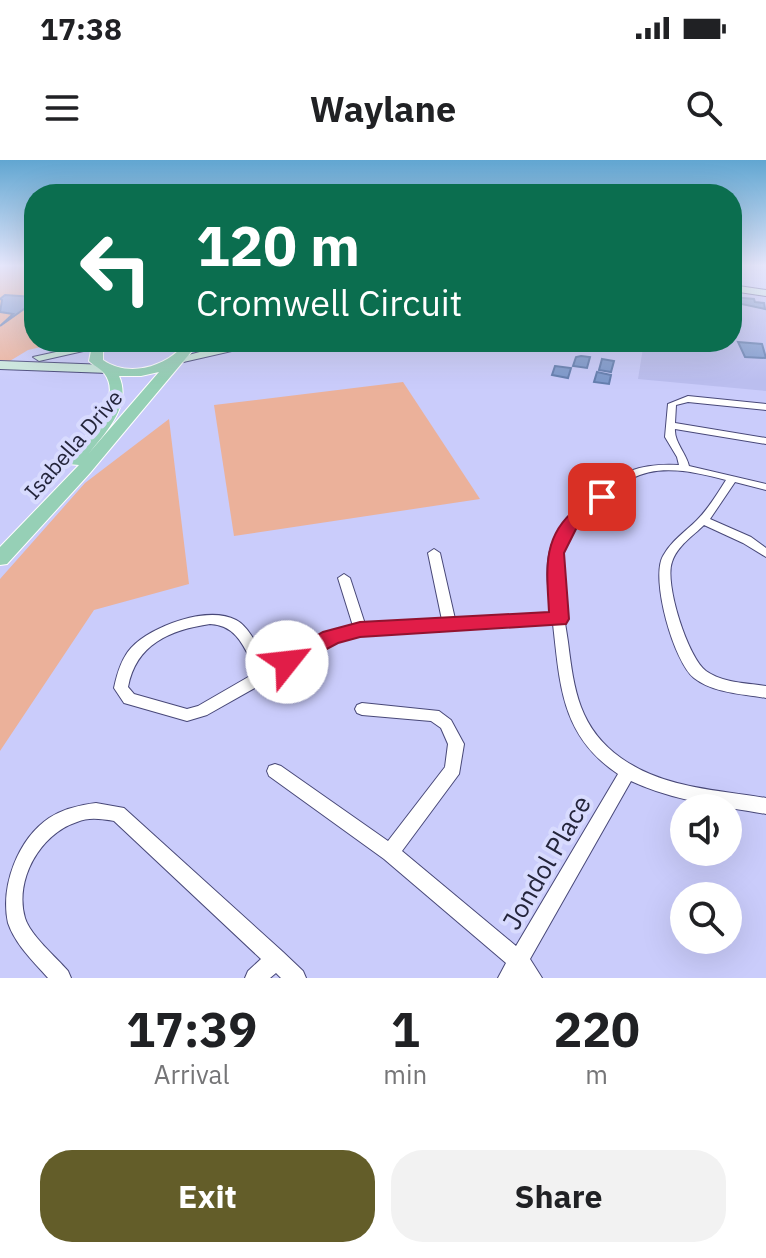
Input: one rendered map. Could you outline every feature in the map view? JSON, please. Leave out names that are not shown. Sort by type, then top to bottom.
[{"type":"main road","name":"Isabella Drive","points":[[0,556],[110,415],[119,390],[109,369],[98,364],[95,358],[100,352]]},
{"type":"main road","points":[[109,369],[144,371],[180,353]]},
{"type":"main road","name":"Isabella Drive","points":[[0,556],[84,469],[180,353]]},
{"type":"street","points":[[0,362],[71,352]]},
{"type":"street","points":[[0,362],[109,369]]},
{"type":"street","points":[[685,469],[670,437],[672,404],[678,400],[766,407]]},
{"type":"street","points":[[670,425],[766,441]]},
{"type":"street","points":[[766,487],[685,469],[658,468],[634,473],[573,520],[562,535],[555,553],[567,692],[572,713],[593,744],[628,772],[668,788],[766,806]]},
{"type":"street","points":[[731,479],[720,500],[672,551],[665,564],[664,579],[683,655],[692,669],[714,684],[766,692]]},
{"type":"street","points":[[703,520],[747,540],[766,553]]},
{"type":"street","points":[[434,553],[449,623]]},
{"type":"street","points":[[344,578],[360,629]]},
{"type":"street","points":[[266,674],[234,624],[210,617],[150,639],[137,650],[123,674],[121,688],[129,699],[187,715],[202,711],[331,638],[360,629],[559,619]]},
{"type":"street","points":[[362,709],[434,715],[446,724],[456,744],[453,769],[390,853]]},
{"type":"street","points":[[275,771],[390,853],[518,960],[532,978]]},
{"type":"street","name":"Jondol Place","points":[[508,978],[628,772]]},
{"type":"street","points":[[61,978],[17,923],[12,899],[14,885],[23,859],[41,834],[60,819],[78,811],[103,809],[118,814],[296,978]]},
{"type":"street","points":[[255,978],[276,959]]},
{"type":"shaded area","points":[[0,304],[24,304],[25,352],[0,367]]},
{"type":"shaded area","points":[[742,304],[766,304],[766,391],[638,379],[642,352],[742,352]]},
{"type":"shaded area","points":[[403,382],[480,499],[234,536],[214,405]]},
{"type":"shaded area","points":[[169,419],[189,584],[94,610],[0,751],[0,579],[85,483]]},
{"type":"building","points":[[1,304],[24,304],[24,309],[0,326],[13,314],[0,312]]},
{"type":"building","points":[[742,304],[764,304],[765,309]]},
{"type":"building","points":[[742,342],[762,344],[766,358],[745,357]]},
{"type":"building","points":[[576,357],[590,357],[587,368],[573,366]]},
{"type":"building","points":[[602,359],[614,361],[611,372],[599,370]]},
{"type":"building","points":[[555,366],[571,368],[568,378],[552,375]]},
{"type":"building","points":[[597,372],[611,375],[609,384],[594,382]]},
{"type":"route","points":[[287,662],[331,638],[360,629],[559,619],[555,553],[562,535],[573,520],[602,497]]}]
